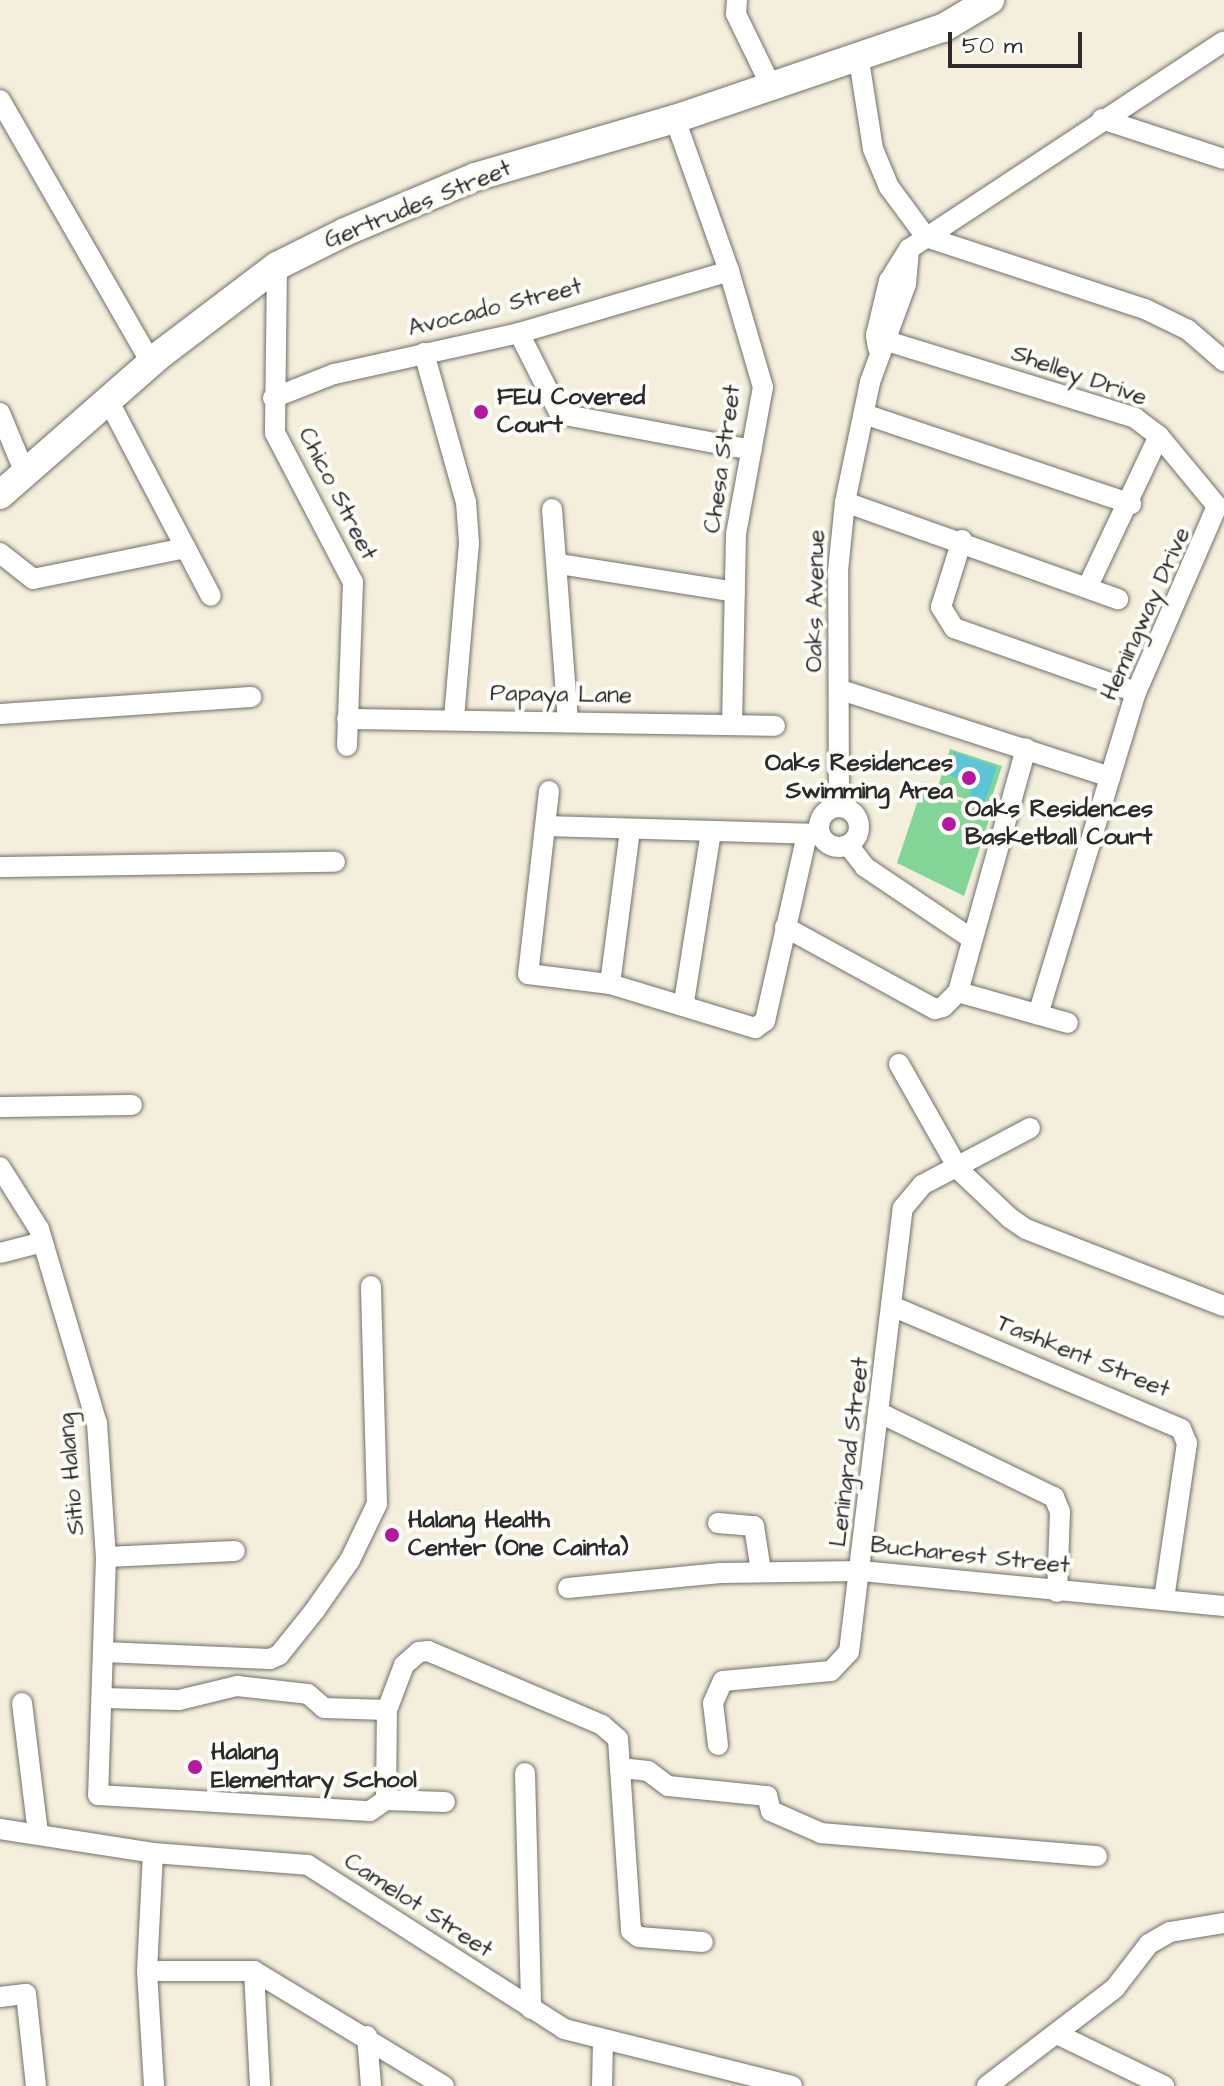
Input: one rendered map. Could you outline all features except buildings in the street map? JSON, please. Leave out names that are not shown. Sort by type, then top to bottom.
[{"type":"street","points":[[737,0],[736,14],[771,86]]},
{"type":"street","name":"Gertrudes Street","points":[[0,495],[151,363],[277,266],[475,177],[675,119],[858,54],[943,28],[990,0]]},
{"type":"street","points":[[917,243],[1224,41]]},
{"type":"street","points":[[858,54],[873,149],[917,243],[1145,309],[1188,330],[1224,361]]},
{"type":"street","points":[[0,100],[151,363]]},
{"type":"street","name":"Chesa Street","points":[[675,119],[729,271],[763,387],[736,534],[732,725]]},
{"type":"street","points":[[1102,119],[1224,159]]},
{"type":"street","name":"Oaks Avenue","points":[[839,806],[841,690],[838,571],[845,502],[864,414],[883,347],[876,335],[889,281],[917,243]]},
{"type":"street","name":"Chico Street","points":[[277,266],[273,398],[275,433],[353,582],[347,746]]},
{"type":"street","name":"Avocado Street","points":[[273,398],[334,374],[519,333],[729,271]]},
{"type":"street","points":[[519,333],[560,414],[752,450]]},
{"type":"street","name":"Shelley Drive","points":[[883,347],[1135,418],[1159,436],[1216,502],[1218,511]]},
{"type":"street","points":[[424,353],[466,502],[469,543],[454,719]]},
{"type":"street","points":[[108,400],[211,596]]},
{"type":"street","points":[[0,413],[25,473]]},
{"type":"street","points":[[864,414],[1131,504]]},
{"type":"street","points":[[1088,586],[1131,504],[1159,436]]},
{"type":"street","points":[[845,502],[962,540],[1118,599]]},
{"type":"street","points":[[552,509],[559,564],[568,722]]},
{"type":"street","name":"Hemingway Drive","points":[[1038,1014],[1136,692],[1218,511]]},
{"type":"street","points":[[962,540],[941,607],[954,628],[1136,692]]},
{"type":"street","points":[[0,553],[33,579],[186,548]]},
{"type":"street","points":[[559,564],[735,592]]},
{"type":"street","points":[[841,690],[1110,777]]},
{"type":"street","points":[[0,714],[251,697]]},
{"type":"street","name":"Papaya Lane","points":[[347,719],[775,726]]},
{"type":"street","points":[[785,927],[940,1009],[958,992],[1026,748]]},
{"type":"street","points":[[549,791],[528,974],[610,984],[684,1002],[760,1026],[813,834],[825,812],[839,806],[853,813],[859,826],[848,845]]},
{"type":"street","points":[[546,826],[813,834],[831,846],[848,845]]},
{"type":"street","points":[[610,984],[630,829]]},
{"type":"street","points":[[684,1002],[711,832]]},
{"type":"street","points":[[848,845],[865,867],[972,939]]},
{"type":"street","points":[[0,867],[335,862]]},
{"type":"street","points":[[958,992],[1068,1023]]},
{"type":"street","points":[[899,1064],[959,1170],[1026,1229],[1224,1306]]},
{"type":"street","points":[[0,1107],[132,1105]]},
{"type":"street","name":"Leningrad Street","points":[[718,1745],[713,1703],[723,1681],[831,1671],[844,1662],[861,1571],[882,1414],[903,1208],[922,1185],[959,1170],[1030,1128]]},
{"type":"street","name":"Sitio Halang","points":[[0,1167],[8,1198],[43,1242],[97,1423],[106,1557],[98,1795],[370,1811],[386,1800]]},
{"type":"street","points":[[0,1253],[43,1242]]},
{"type":"street","points":[[104,1652],[270,1659],[279,1655],[315,1610],[350,1560],[377,1504],[371,1286]]},
{"type":"street","name":"Tashkent Street","points":[[894,1307],[1181,1429],[1187,1443],[1164,1598]]},
{"type":"street","points":[[882,1414],[1054,1497],[1060,1512],[1057,1592]]},
{"type":"street","points":[[718,1523],[754,1526],[761,1571]]},
{"type":"street","points":[[106,1557],[235,1551]]},
{"type":"street","name":"Bucharest Street","points":[[568,1588],[761,1571],[861,1571],[1224,1606]]},
{"type":"street","points":[[445,1802],[386,1800],[387,1710],[404,1665],[412,1655],[428,1651],[611,1729],[618,1739],[631,1931],[639,1937],[703,1942]]},
{"type":"street","points":[[103,1698],[179,1700],[237,1686],[308,1694],[324,1708],[387,1710]]},
{"type":"street","points":[[22,1703],[38,1833]]},
{"type":"street","points":[[620,1768],[648,1771],[668,1786],[767,1796],[771,1811],[821,1833],[1097,1856]]},
{"type":"street","points":[[525,1773],[531,2009]]},
{"type":"street","name":"Camelot Street","points":[[0,1829],[153,1853],[308,1865],[564,2029],[603,2043],[788,2086]]},
{"type":"street","points":[[153,1853],[147,1971],[154,2086]]},
{"type":"street","points":[[987,2086],[1059,2035],[1115,1988],[1149,1944],[1170,1932],[1224,1923]]},
{"type":"street","points":[[147,1971],[254,1971],[367,2036],[444,2086]]},
{"type":"street","points":[[254,1971],[260,2086]]},
{"type":"street","points":[[0,1997],[26,1994],[36,2086]]},
{"type":"street","points":[[1059,2035],[1164,2086]]},
{"type":"street","points":[[367,2036],[371,2086]]},
{"type":"street","points":[[602,2086],[603,2043]]},
{"type":"green space","name":"Oaks Residences Swimming Area","points":[[950,749],[1002,766],[989,806],[937,790]]},
{"type":"green space","points":[[922,788],[992,811],[964,896],[897,863]]},
{"type":"water","points":[[954,752],[997,767],[985,802],[969,796],[973,784],[946,774]]},
{"type":"place","name":"FEU Covered Court","points":[[481,412]]},
{"type":"place","name":"Oaks Residences Swimming Area","points":[[969,778]]},
{"type":"place","name":"Oaks Residences Basketball Court","points":[[949,824]]},
{"type":"place","name":"Halang Health Center (One Cainta)","points":[[392,1535]]},
{"type":"place","name":"Halang Elementary School","points":[[195,1767]]}]
